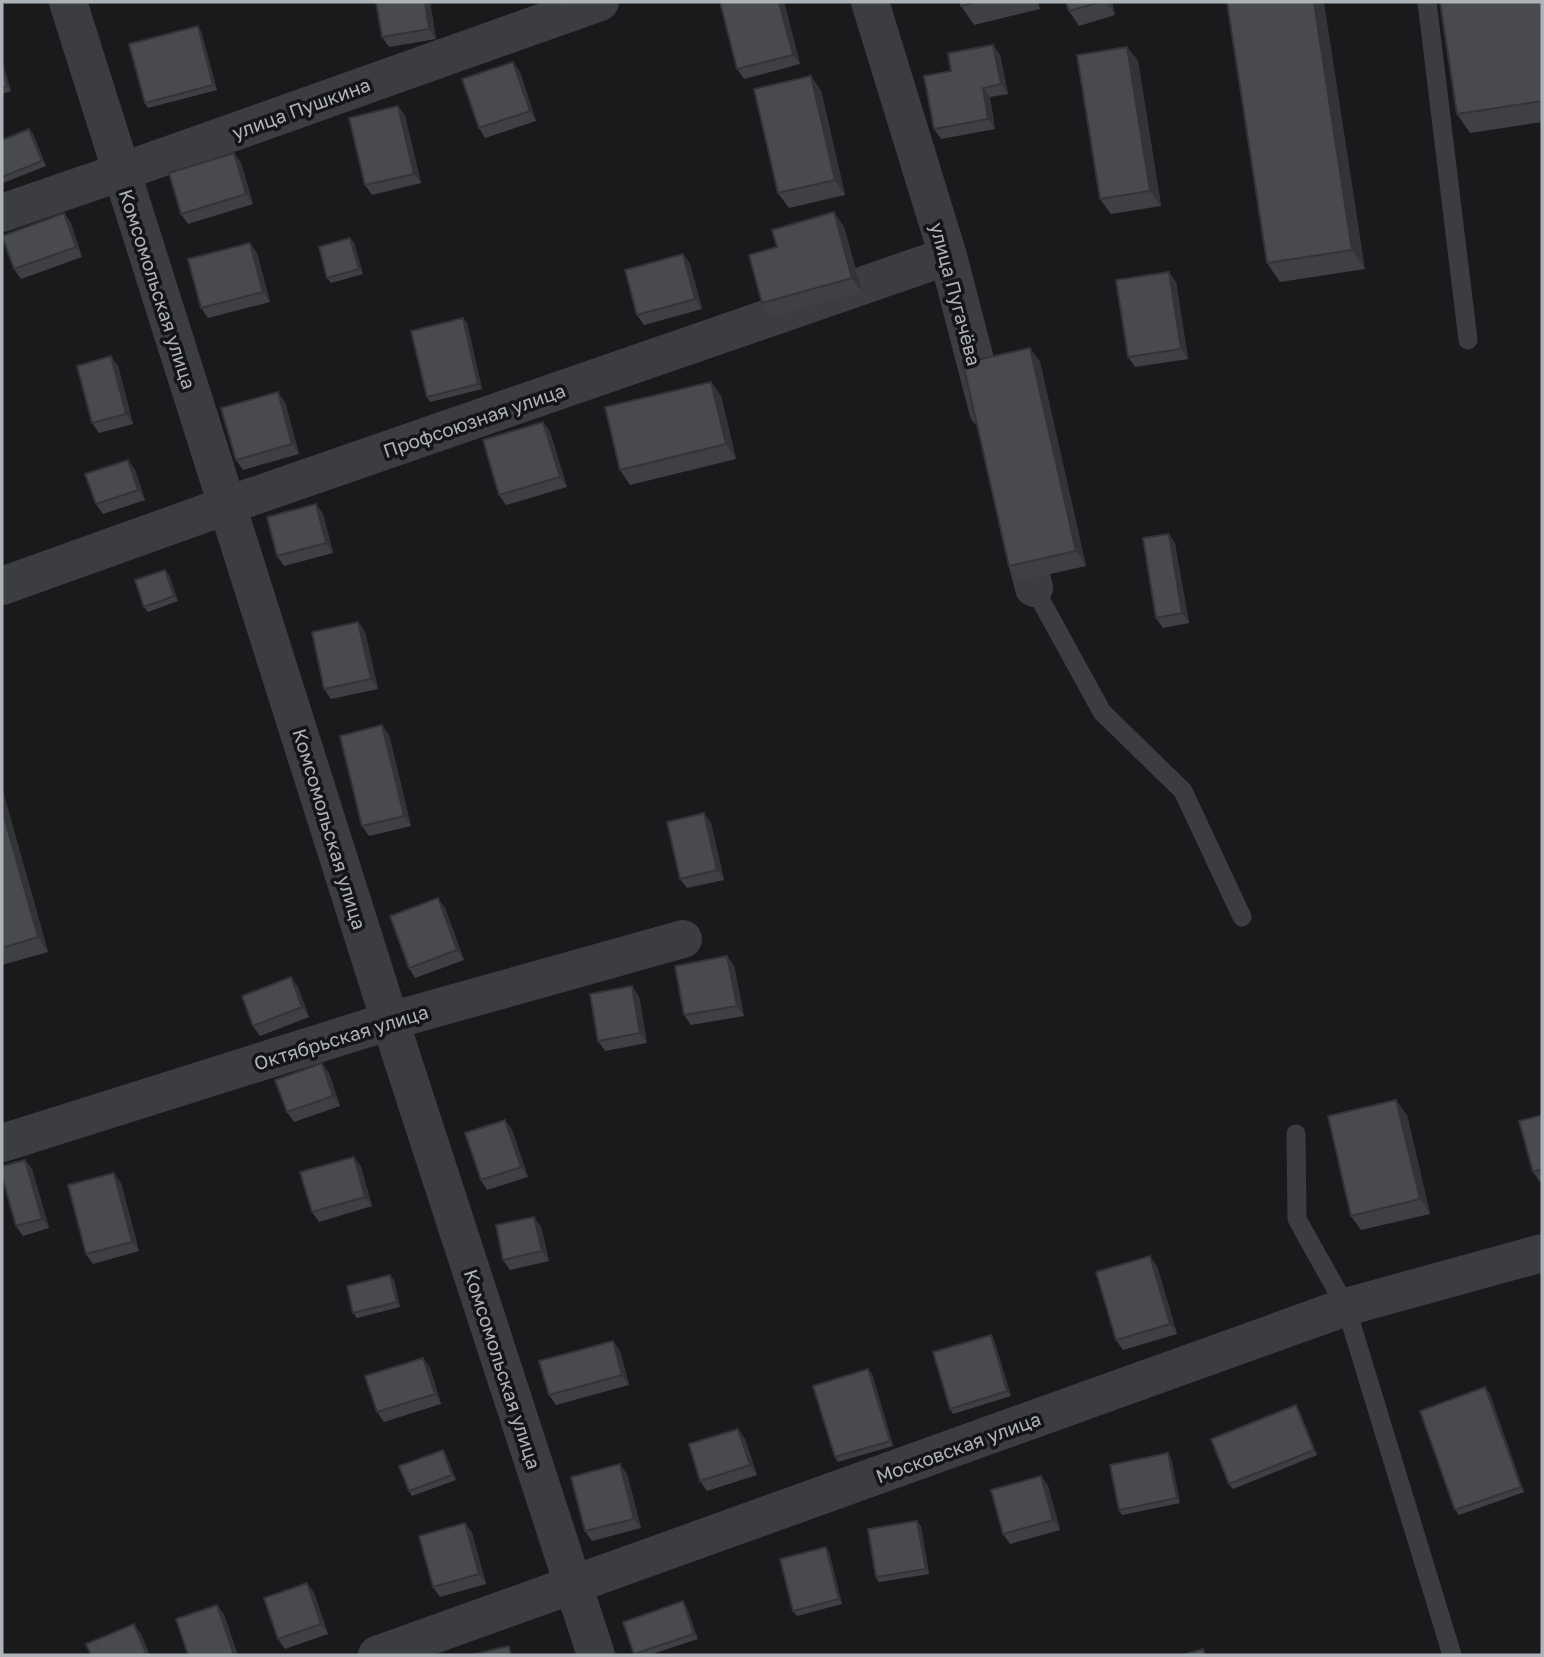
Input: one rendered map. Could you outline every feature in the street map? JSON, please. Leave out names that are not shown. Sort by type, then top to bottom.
[{"type":"street","name":"Комсомольская улица","points":[[68,2],[390,1021],[596,1655]]},
{"type":"street","name":"улица Пушкина","points":[[2,213],[600,2]]},
{"type":"street","name":"улица Пугачёва","points":[[870,2],[948,256],[996,442]]},
{"type":"street","name":"Профсоюзная улица","points":[[2,586],[948,256]]},
{"type":"street","points":[[1010,495],[1034,588]]},
{"type":"street","name":"Октябрьская улица","points":[[2,1143],[390,1021],[683,939]]},
{"type":"street","name":"Московская улица","points":[[377,1655],[1346,1307],[1542,1253]]},
{"type":"lane","points":[[1427,2],[1468,340]]},
{"type":"lane","points":[[1034,588],[1102,712],[1183,791],[1242,918]]},
{"type":"lane","points":[[1296,1134],[1297,1219],[1346,1307],[1452,1655]]},
{"type":"building","points":[[376,2],[425,2],[429,29],[382,37]]},
{"type":"building","points":[[720,2],[779,2],[793,55],[737,69]]},
{"type":"building","points":[[960,2],[978,2],[961,6]]},
{"type":"building","points":[[1066,2],[1101,2],[1069,11]]},
{"type":"building","points":[[1227,2],[1314,2],[1352,250],[1267,263]]},
{"type":"building","points":[[1440,2],[1542,2],[1542,101],[1457,114]]},
{"type":"building","points":[[198,26],[213,85],[145,103],[129,44]]},
{"type":"building","points":[[993,45],[1001,84],[983,88],[988,119],[934,129],[924,76],[951,71],[948,53]]},
{"type":"building","points":[[1127,47],[1150,191],[1100,199],[1077,55]]},
{"type":"building","points":[[513,62],[530,111],[479,128],[462,79]]},
{"type":"building","points":[[2,67],[7,86],[2,88]]},
{"type":"building","points":[[811,76],[835,180],[778,193],[754,89]]},
{"type":"building","points":[[398,106],[414,174],[365,185],[349,118]]},
{"type":"building","points":[[29,129],[42,161],[2,177],[2,140]]},
{"type":"building","points":[[234,153],[246,194],[181,214],[169,173]]},
{"type":"building","points":[[834,212],[852,278],[762,303],[749,255],[777,247],[772,230]]},
{"type":"building","points":[[64,213],[76,247],[14,269],[2,236]]},
{"type":"building","points":[[350,238],[359,269],[327,278],[319,247]]},
{"type":"building","points":[[250,243],[263,292],[201,308],[188,259]]},
{"type":"building","points":[[683,254],[695,299],[637,315],[625,270]]},
{"type":"building","points":[[1169,272],[1181,349],[1128,357],[1116,280]]},
{"type":"building","points":[[463,318],[478,384],[427,397],[411,331]]},
{"type":"building","points":[[1030,348],[1076,551],[1009,566],[963,363]]},
{"type":"building","points":[[111,356],[126,414],[92,423],[77,366]]},
{"type":"building","points":[[711,382],[726,444],[620,470],[605,407]]},
{"type":"building","points":[[278,392],[292,444],[236,460],[221,408]]},
{"type":"building","points":[[543,422],[560,477],[499,495],[483,440]]},
{"type":"building","points":[[128,460],[138,490],[96,504],[85,474]]},
{"type":"building","points":[[316,504],[326,543],[277,556],[267,517]]},
{"type":"building","points":[[1169,534],[1182,613],[1156,618],[1143,538]]},
{"type":"building","points":[[165,570],[174,596],[144,607],[135,580]]},
{"type":"building","points":[[358,622],[371,679],[324,689],[312,632]]},
{"type":"building","points":[[382,725],[404,816],[362,826],[340,736]]},
{"type":"building","points":[[2,809],[38,937],[2,948]]},
{"type":"building","points":[[704,813],[717,870],[680,879],[667,822]]},
{"type":"building","points":[[438,898],[457,950],[409,968],[390,916]]},
{"type":"building","points":[[727,956],[737,1006],[684,1015],[675,966]]},
{"type":"building","points":[[291,977],[302,1007],[253,1026],[242,996]]},
{"type":"building","points":[[632,986],[640,1033],[598,1041],[590,994]]},
{"type":"building","points":[[322,1063],[333,1096],[287,1112],[275,1080]]},
{"type":"building","points":[[1396,1100],[1420,1199],[1351,1216],[1328,1116]]},
{"type":"building","points":[[1542,1115],[1542,1169],[1533,1172],[1519,1121]]},
{"type":"building","points":[[505,1120],[521,1167],[481,1180],[465,1133]]},
{"type":"building","points":[[354,1157],[365,1197],[312,1212],[300,1172]]},
{"type":"building","points":[[25,1160],[42,1219],[16,1226],[2,1176],[2,1166]]},
{"type":"building","points":[[114,1173],[132,1242],[86,1254],[68,1185]]},
{"type":"building","points":[[534,1217],[542,1251],[503,1260],[496,1225]]},
{"type":"building","points":[[1150,1256],[1170,1324],[1116,1340],[1096,1272]]},
{"type":"building","points":[[390,1275],[397,1302],[353,1313],[347,1286]]},
{"type":"building","points":[[991,1335],[1007,1391],[950,1409],[933,1352]]},
{"type":"building","points":[[613,1341],[622,1375],[549,1395],[539,1361]]},
{"type":"building","points":[[423,1358],[435,1394],[377,1412],[365,1376]]},
{"type":"building","points":[[868,1369],[890,1441],[835,1457],[813,1386]]},
{"type":"building","points":[[1485,1387],[1521,1487],[1455,1510],[1420,1411]]},
{"type":"building","points":[[1296,1405],[1314,1450],[1229,1484],[1211,1439]]},
{"type":"building","points":[[738,1429],[750,1465],[700,1481],[689,1444]]},
{"type":"building","points":[[443,1450],[452,1475],[409,1491],[399,1466]]},
{"type":"building","points":[[1168,1453],[1177,1498],[1119,1510],[1110,1465]]},
{"type":"building","points":[[620,1464],[634,1519],[585,1531],[571,1477]]},
{"type":"building","points":[[1041,1476],[1053,1520],[1003,1534],[991,1490]]},
{"type":"building","points":[[917,1521],[926,1569],[876,1577],[868,1529]]},
{"type":"building","points":[[465,1523],[479,1574],[433,1587],[419,1536]]},
{"type":"building","points":[[826,1547],[839,1599],[793,1611],[780,1559]]},
{"type":"building","points":[[307,1583],[321,1624],[278,1639],[264,1598]]},
{"type":"building","points":[[683,1601],[694,1634],[634,1654],[623,1622]]},
{"type":"building","points":[[217,1605],[234,1655],[188,1655],[176,1619]]},
{"type":"building","points":[[134,1624],[147,1655],[91,1655],[86,1644]]},
{"type":"building","points":[[509,1646],[511,1655],[470,1655]]},
{"type":"building","points":[[1203,1649],[1205,1655],[1183,1655]]}]
